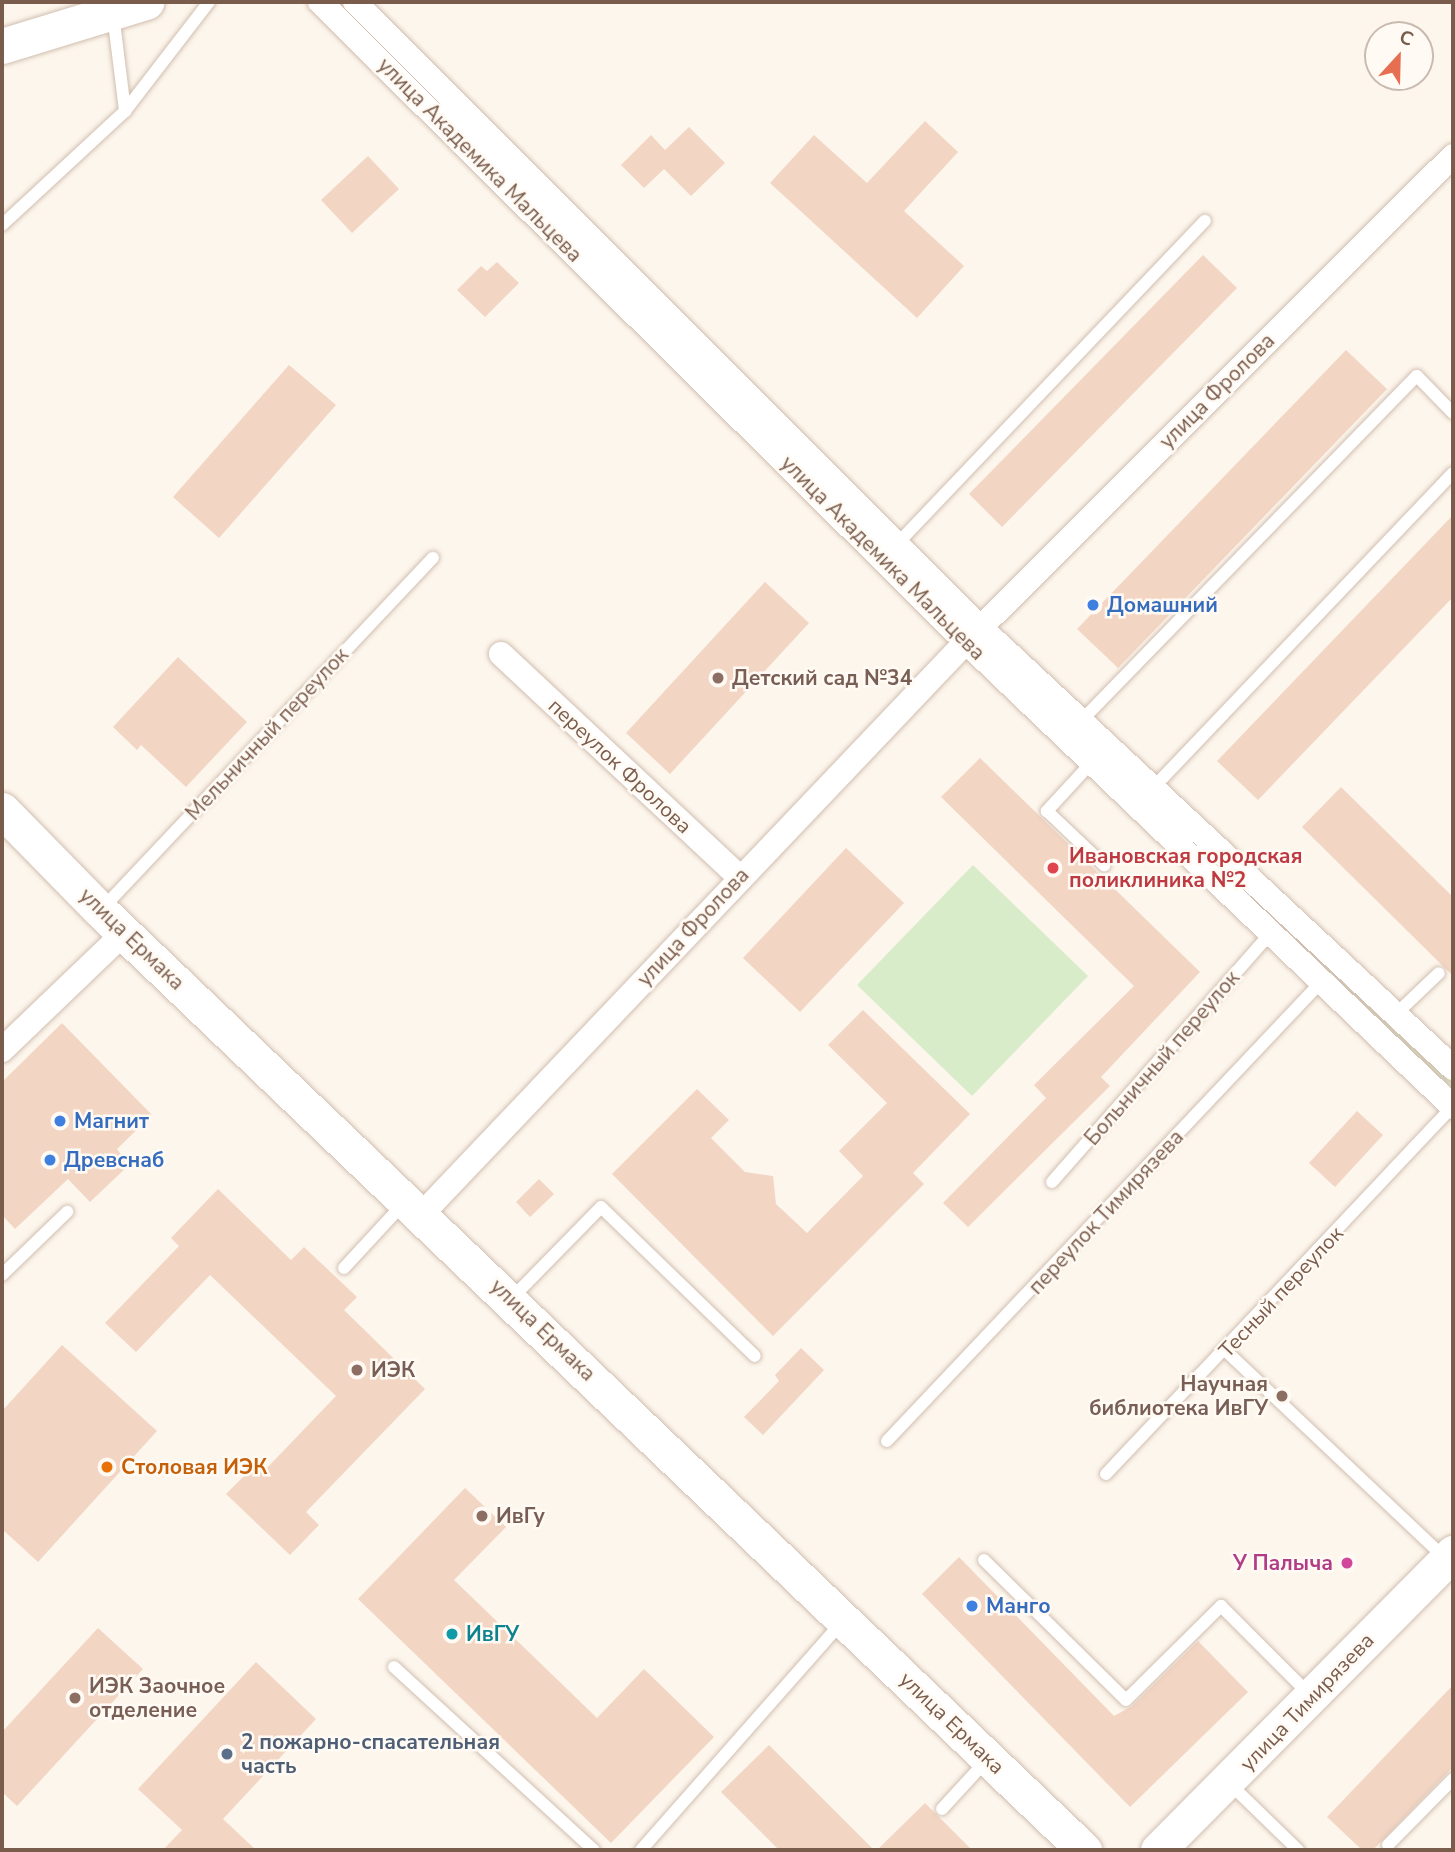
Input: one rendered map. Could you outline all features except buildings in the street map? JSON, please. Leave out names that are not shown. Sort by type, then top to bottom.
[{"type":"main road","points":[[2,46],[133,5]]},
{"type":"main road","name":"улица Ермака","points":[[2,810],[113,921],[415,1207],[1084,1850]]},
{"type":"main road","name":"улица Тимирязева","points":[[1158,1850],[1450,1556]]},
{"type":"street","name":"улица Академика Мальцева","points":[[320,2],[973,634],[1092,762],[1453,1107]]},
{"type":"street","points":[[355,2],[898,543],[973,634],[1082,720],[1453,1068]]},
{"type":"street","name":"улица Фролова","points":[[415,1207],[740,878],[973,634],[1453,156]]},
{"type":"street","name":"переулок Фролова","points":[[500,654],[740,878]]},
{"type":"street","points":[[1271,933],[1289,915]]},
{"type":"street","points":[[2,1051],[113,921]]},
{"type":"lane","points":[[2,225],[125,111],[209,2]]},
{"type":"lane","points":[[125,111],[133,5]]},
{"type":"lane","points":[[898,543],[1205,222]]},
{"type":"lane","points":[[1082,720],[1416,376],[1453,412]]},
{"type":"lane","points":[[1153,788],[1453,473]]},
{"type":"lane","name":"Мельничный переулок","points":[[113,921],[433,558]]},
{"type":"lane","points":[[1092,762],[1047,811],[1104,865]]},
{"type":"lane","name":"Больничный переулок","points":[[1052,1182],[1271,933]]},
{"type":"lane","points":[[1396,1014],[1439,973]]},
{"type":"lane","name":"переулок Тимирязева","points":[[887,1441],[1322,981]]},
{"type":"lane","name":"Тесный переулок","points":[[1106,1474],[1226,1351],[1453,1107]]},
{"type":"lane","points":[[344,1268],[415,1207]]},
{"type":"lane","points":[[511,1300],[601,1207],[755,1356]]},
{"type":"lane","points":[[2,1275],[67,1212]]},
{"type":"lane","points":[[1226,1351],[1450,1556]]},
{"type":"lane","points":[[984,1560],[1126,1700],[1221,1606],[1312,1697]]},
{"type":"lane","points":[[641,1850],[844,1619]]},
{"type":"lane","points":[[394,1667],[594,1850]]},
{"type":"lane","points":[[942,1809],[989,1759]]},
{"type":"lane","points":[[1388,1845],[1453,1779]]},
{"type":"lane","points":[[1228,1782],[1298,1850]]},
{"type":"green space","points":[[973,865],[1088,976],[972,1096],[857,985]]},
{"type":"green space","points":[[1287,924],[1453,1079],[1453,1097],[1280,932]]},
{"type":"place","name":"Домашний","points":[[1093,605]]},
{"type":"place","name":"Детский сад №34","points":[[718,678]]},
{"type":"place","name":"Ивановская городская поликлиника №2","points":[[1053,868]]},
{"type":"place","name":"Магнит","points":[[60,1121]]},
{"type":"place","name":"Древснаб","points":[[50,1160]]},
{"type":"place","name":"ИЭК","points":[[357,1370]]},
{"type":"place","name":"Научная библиотека ИвГУ","points":[[1282,1396]]},
{"type":"place","name":"Столовая ИЭК","points":[[107,1467]]},
{"type":"place","name":"ИвГу","points":[[482,1516]]},
{"type":"place","name":"У Палыча","points":[[1347,1563]]},
{"type":"place","name":"Манго","points":[[972,1606]]},
{"type":"place","name":"ИвГУ","points":[[452,1634]]},
{"type":"place","name":"ИЭК Заочное отделение","points":[[75,1698]]},
{"type":"place","name":"2 пожарно-спасательная часть","points":[[227,1754]]}]
